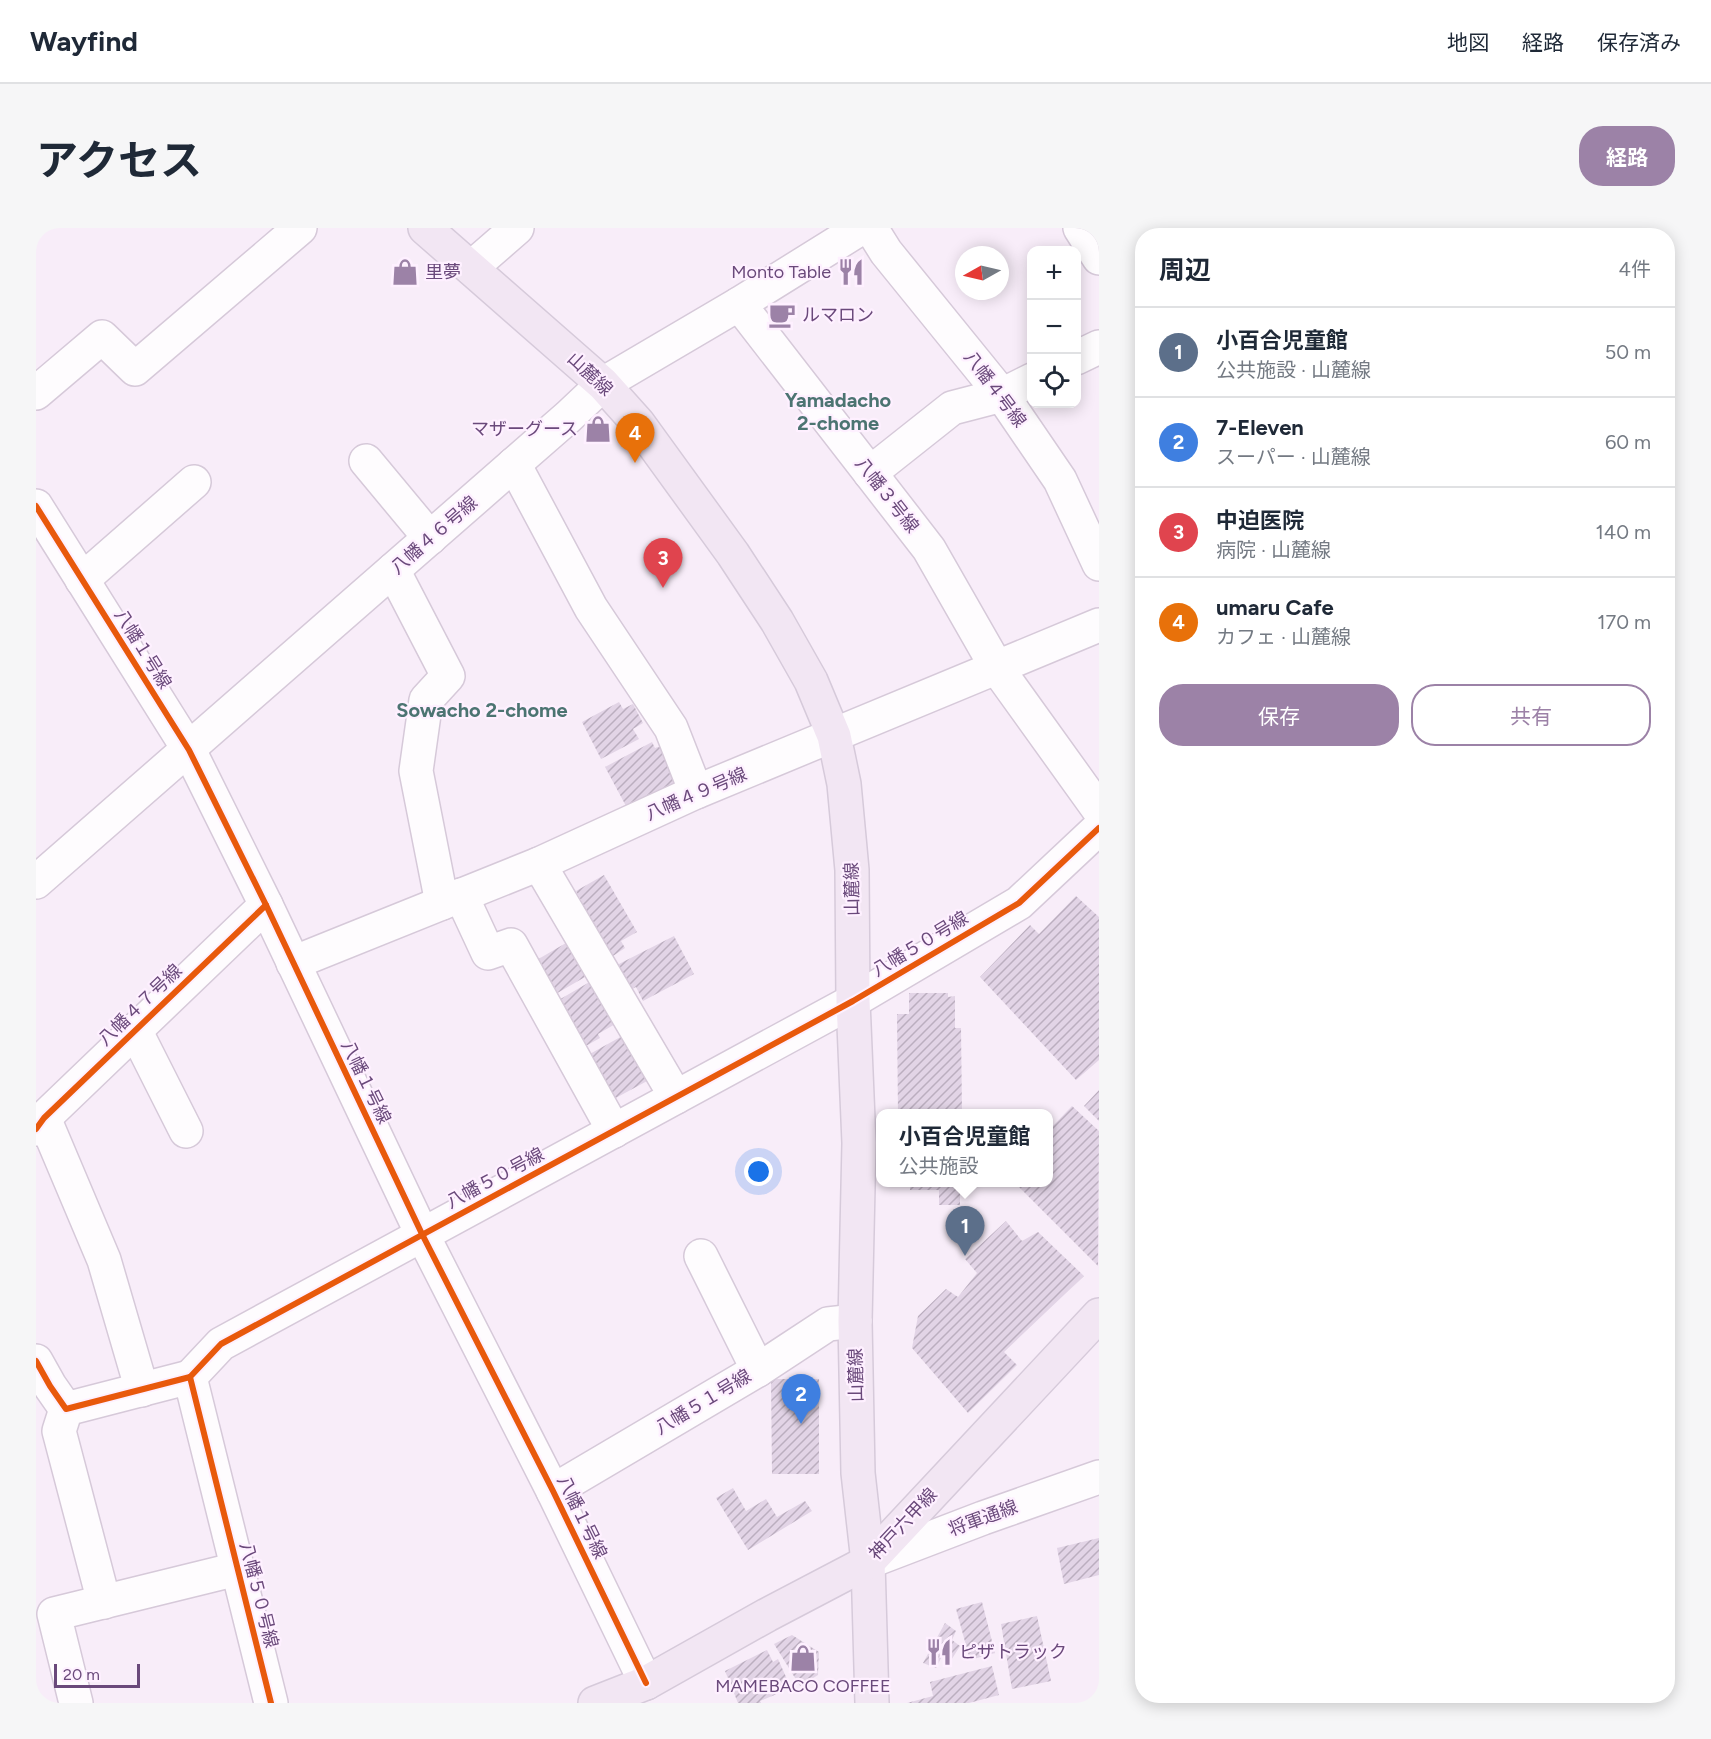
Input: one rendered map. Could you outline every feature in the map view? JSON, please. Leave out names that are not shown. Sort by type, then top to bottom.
[{"type":"main road","name":"山麓線","points":[[425,228],[603,384],[655,445],[739,563],[798,658],[811,681],[834,736],[844,784],[851,850],[853,1001],[859,1143],[855,1321],[858,1473],[868,1562],[872,1703]]},
{"type":"main road","name":"神戸六甲線","points":[[595,1703],[645,1683],[868,1562],[1099,1314]]},
{"type":"street","points":[[36,393],[102,337],[135,369],[300,228]]},
{"type":"street","points":[[471,268],[517,228]]},
{"type":"street","name":"八幡４６号線","points":[[36,882],[603,384],[739,304],[861,228]]},
{"type":"street","name":"八幡４号線","points":[[872,228],[886,252],[1002,395],[1060,480],[1099,564]]},
{"type":"street","points":[[1080,228],[1099,258]]},
{"type":"street","name":"八幡３号線","points":[[739,304],[929,549],[997,668],[1099,810]]},
{"type":"street","points":[[1081,356],[1099,348]]},
{"type":"street","points":[[870,473],[952,408],[1002,395],[1027,382]]},
{"type":"street","points":[[366,461],[430,538]]},
{"type":"street","points":[[514,464],[591,608],[671,728],[696,792]]},
{"type":"street","points":[[82,580],[194,482]]},
{"type":"street","name":"八幡１号線","points":[[36,506],[189,750],[266,904],[422,1234],[553,1491],[645,1683]]},
{"type":"street","points":[[393,570],[448,676],[426,700],[416,771],[451,899],[488,953],[511,945],[614,1131]]},
{"type":"street","name":"八幡４９号線","points":[[293,963],[539,864],[696,792],[1099,625]]},
{"type":"street","name":"八幡５０号線","points":[[271,1703],[190,1377],[221,1344],[853,1001],[1018,903],[1099,828]]},
{"type":"street","points":[[539,864],[676,1097]]},
{"type":"street","name":"八幡４７号線","points":[[40,1124],[266,904]]},
{"type":"street","points":[[135,1030],[186,1131]]},
{"type":"street","points":[[40,1124],[104,1260],[142,1390]]},
{"type":"street","points":[[701,1256],[758,1370]]},
{"type":"street","name":"八幡５１号線","points":[[553,1491],[758,1370],[828,1324],[855,1321]]},
{"type":"street","points":[[36,1361],[66,1409]]},
{"type":"street","points":[[66,1409],[190,1377]]},
{"type":"street","points":[[66,1409],[59,1431],[104,1602]]},
{"type":"street","name":"将軍通線","points":[[868,1562],[1099,1477]]},
{"type":"street","points":[[76,1703],[54,1614],[237,1569]]},
{"type":"building","points":[[619,702],[623,709],[633,704],[643,723],[633,729],[639,739],[601,759],[582,722]]},
{"type":"building","points":[[652,742],[655,748],[661,746],[678,784],[626,806],[605,767]]},
{"type":"building","points":[[604,875],[637,932],[621,941],[625,948],[613,956],[592,920],[589,921],[580,906],[583,904],[576,891]]},
{"type":"building","points":[[1076,896],[1099,917],[1099,1060],[1076,1080],[980,977],[1030,925],[1039,934]]},
{"type":"building","points":[[674,936],[694,974],[643,1001],[636,987],[628,991],[615,966]]},
{"type":"building","points":[[566,943],[585,977],[554,995],[535,961]]},
{"type":"building","points":[[593,980],[617,1023],[598,1034],[600,1038],[584,1047],[557,1001]]},
{"type":"building","points":[[909,993],[948,993],[948,997],[955,996],[955,1028],[961,1028],[962,1109],[898,1109],[897,1014],[909,1014]]},
{"type":"building","points":[[624,1035],[649,1080],[612,1100],[588,1055]]},
{"type":"building","points":[[1099,1090],[1099,1121],[1084,1106]]},
{"type":"building","points":[[1072,1106],[1099,1131],[1098,1266],[1019,1187],[1053,1187],[1053,1126]]},
{"type":"building","points":[[910,1187],[960,1187],[960,1205],[939,1205],[939,1190],[910,1190]]},
{"type":"building","points":[[1006,1221],[1022,1241],[1038,1232],[1084,1276],[1004,1352],[1017,1365],[968,1413],[912,1348],[918,1316],[946,1289],[958,1297],[977,1273],[965,1259]]},
{"type":"building","points":[[771,1379],[819,1379],[819,1474],[772,1474]]},
{"type":"building","points":[[733,1488],[746,1511],[766,1499],[777,1517],[805,1501],[812,1511],[748,1550],[716,1498]]},
{"type":"building","points":[[1099,1538],[1099,1575],[1064,1584],[1057,1548]]},
{"type":"building","points":[[982,1602],[995,1653],[970,1660],[956,1609]]},
{"type":"building","points":[[1037,1616],[1051,1681],[1012,1689],[1001,1624]]},
{"type":"building","points":[[945,1623],[956,1631],[952,1640],[960,1646],[950,1662],[942,1656],[936,1668],[923,1663]]},
{"type":"building","points":[[792,1635],[819,1652],[818,1675],[800,1686],[774,1644]]},
{"type":"building","points":[[767,1650],[773,1662],[778,1659],[791,1688],[760,1701],[761,1703],[738,1703],[725,1671]]},
{"type":"building","points":[[992,1666],[999,1695],[969,1703],[907,1703],[933,1696],[930,1682]]},
{"type":"cycle path","points":[[36,506],[189,750],[266,905],[422,1234],[553,1491],[646,1683]]},
{"type":"cycle path","points":[[271,1703],[190,1377],[221,1344],[853,1001],[1019,903],[1099,828]]},
{"type":"cycle path","points":[[36,1129],[44,1118],[266,905]]},
{"type":"cycle path","points":[[36,1361],[66,1409],[190,1377]]},
{"type":"place","name":"里夢","points":[[405,272]]},
{"type":"place","name":"Monto Table","points":[[851,272]]},
{"type":"place","name":"ルマロン","points":[[782,315]]},
{"type":"place","name":"マザーグース","points":[[598,429]]},
{"type":"place","name":"umaru Cafe","points":[[635,463]]},
{"type":"place","name":"中迫医院","points":[[663,588]]},
{"type":"place","name":"小百合児童館","points":[[965,1256]]},
{"type":"place","name":"7-Eleven","points":[[801,1424]]},
{"type":"place","name":"ピザトラック","points":[[939,1652]]},
{"type":"place","name":"MAMEBACO COFFEE","points":[[803,1658]]},
{"type":"district","name":"Yamadacho 2-chome","points":[[838,412]]},
{"type":"district","name":"Sowacho 2-chome","points":[[482,710]]}]
